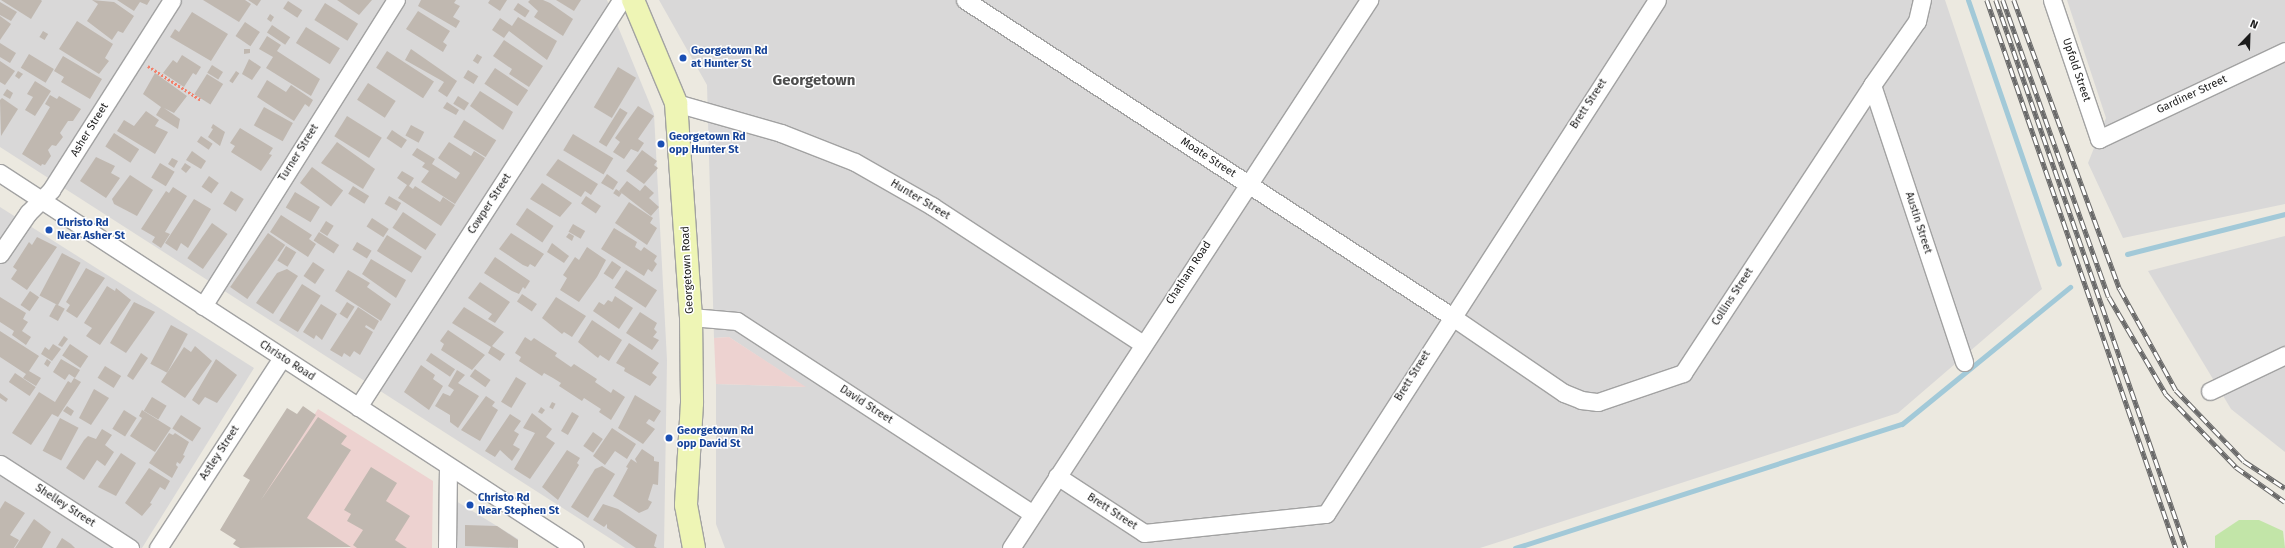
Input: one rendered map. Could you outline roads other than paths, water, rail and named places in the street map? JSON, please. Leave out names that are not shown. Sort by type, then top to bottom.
[{"type":"street","name":"Asher Street","points":[[0,254],[28,213],[52,190],[172,0]]},
{"type":"street","name":"Turner Street","points":[[202,306],[396,0]]},
{"type":"street","name":"Cowper Street","points":[[358,407],[621,0]]},
{"type":"street","name":"Georgetown Road","points":[[633,0],[676,103],[691,317],[692,403],[686,505],[694,548]]},
{"type":"street","name":"Moate Street","points":[[965,0],[1451,316]]},
{"type":"street","name":"Chatham Road","points":[[1011,548],[1367,0]]},
{"type":"street","name":"Brett Street","points":[[1057,476],[1144,533],[1326,514],[1451,316],[1657,0]]},
{"type":"street","name":"Collins Street","points":[[1451,316],[1564,393],[1581,400],[1598,402],[1683,373],[1872,85],[1917,21],[1922,0]]},
{"type":"street","name":"Upfold Street","points":[[2052,0],[2100,140]]},
{"type":"street","name":"Gardiner Street","points":[[2100,140],[2285,51]]},
{"type":"street","name":"Austin Street","points":[[1872,85],[1964,362]]},
{"type":"street","name":"Hunter Street","points":[[676,103],[781,133],[855,162],[932,206],[1143,344]]},
{"type":"street","name":"Christo Road","points":[[0,173],[575,548]]},
{"type":"street","name":"David Street","points":[[691,317],[736,321],[1033,514]]},
{"type":"street","points":[[2210,390],[2285,355]]},
{"type":"street","name":"Astley Street","points":[[158,548],[282,358]]},
{"type":"street","name":"Shelley Street","points":[[0,464],[130,548]]},
{"type":"street","points":[[447,548],[448,466]]},
{"type":"waterway","points":[[1968,0],[2059,264]]},
{"type":"waterway","points":[[2127,254],[2285,214]]},
{"type":"waterway","points":[[1515,548],[1902,424],[2070,287]]},
{"type":"railway","points":[[1987,0],[2176,548]]},
{"type":"railway","points":[[1996,0],[2186,548]]},
{"type":"railway","points":[[2003,0],[2109,297],[2166,394],[2236,467],[2285,502]]},
{"type":"railway","points":[[2014,0],[2120,289],[2176,390],[2244,461],[2285,488]]},
{"type":"place","name":"Georgetown Rd at Hunter St","points":[[683,58]]},
{"type":"place","name":"Georgetown Rd opp Hunter St","points":[[661,144]]},
{"type":"place","name":"Christo Rd Near Asher St","points":[[49,230]]},
{"type":"place","name":"Georgetown Rd opp David St","points":[[669,438]]},
{"type":"place","name":"Christo Rd Near Stephen St","points":[[470,505]]},
{"type":"district","name":"Georgetown","points":[[814,81]]}]
